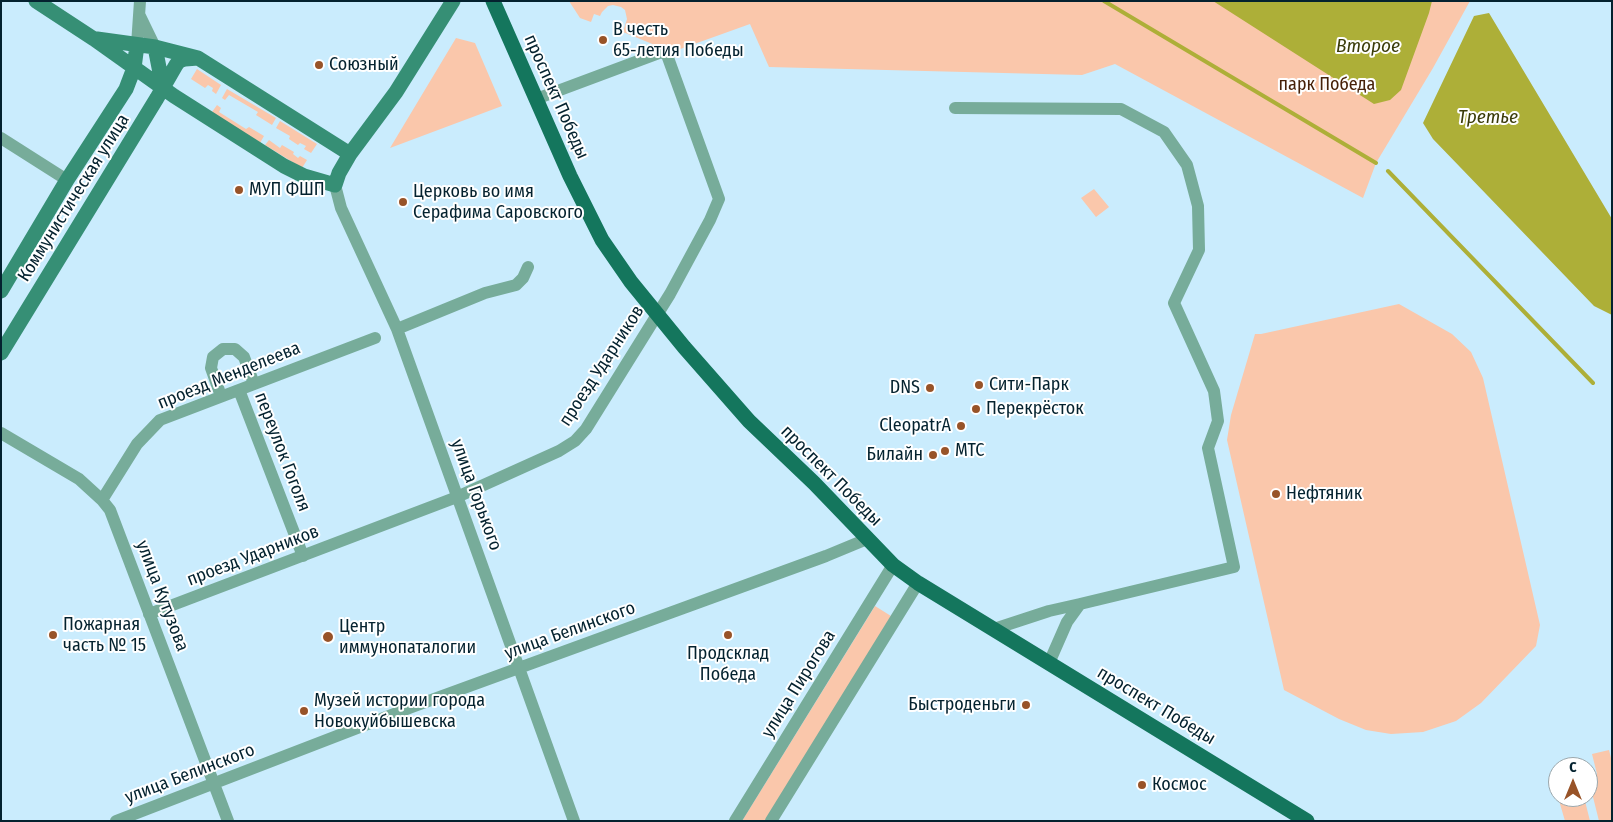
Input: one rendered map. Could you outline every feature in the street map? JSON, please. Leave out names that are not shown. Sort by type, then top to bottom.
[{"type":"main road","points":[[36,1],[163,88],[284,166],[304,176],[335,185],[339,173],[350,154],[396,92],[453,1]]},
{"type":"main road","name":"проспект Победы","points":[[493,1],[570,176],[602,240],[631,282],[684,347],[749,421],[814,483],[893,565],[918,583],[1307,821]]},
{"type":"main road","points":[[94,39],[155,47],[198,58],[350,154]]},
{"type":"main road","name":"Коммунистическая улица","points":[[3,285],[67,180],[126,89],[134,68],[137,45]]},
{"type":"main road","points":[[155,47],[163,88]]},
{"type":"main road","name":"Коммунистическая улица","points":[[1,353],[179,61],[198,58]]},
{"type":"street","points":[[137,45],[140,1]]},
{"type":"street","points":[[140,16],[155,47]]},
{"type":"street","name":"проезд Ударников","points":[[149,614],[457,497],[559,451],[575,441],[586,429],[658,314],[710,220],[719,198],[667,55],[662,52],[536,98]]},
{"type":"street","points":[[955,108],[1122,109],[1164,132],[1187,165],[1198,206],[1199,250],[1174,303],[1214,391],[1218,421],[1208,448],[1234,567],[1049,611],[994,629]]},
{"type":"street","points":[[1,138],[67,180]]},
{"type":"street","name":"улица Горького","points":[[335,185],[341,208],[397,329],[574,821]]},
{"type":"street","points":[[397,329],[485,293],[516,284],[523,278],[528,267]]},
{"type":"street","name":"проезд Менделеева","points":[[102,500],[137,444],[160,420],[375,338]]},
{"type":"street","points":[[221,396],[211,368],[213,357],[223,349],[235,349],[244,357],[254,384]]},
{"type":"street","name":"переулок Гоголя","points":[[240,390],[303,556]]},
{"type":"street","name":"улица Кутузова","points":[[1,433],[78,478],[110,510],[228,821]]},
{"type":"street","name":"улица Белинского","points":[[116,821],[520,667],[868,539]]},
{"type":"street","name":"улица Пирогова","points":[[735,821],[893,565]]},
{"type":"street","points":[[771,821],[918,583]]},
{"type":"street","points":[[1049,663],[1067,622],[1080,604]]},
{"type":"green space","name":"парк Победa","points":[[569,1],[1470,1],[1433,68],[1376,163],[1363,198],[1115,64],[1082,75],[769,67],[750,24],[672,52],[623,32],[627,19],[625,10],[621,7],[608,6],[600,16],[594,14],[591,22],[580,18]]},
{"type":"green space","points":[[456,38],[475,43],[502,106],[390,148]]},
{"type":"green space","points":[[197,69],[221,85],[216,94],[212,91],[213,88],[208,85],[205,88],[191,79]]},
{"type":"green space","points":[[227,89],[276,118],[272,125],[256,115],[258,112],[229,95],[225,100],[222,98]]},
{"type":"green space","points":[[217,105],[221,108],[219,112],[246,129],[249,127],[264,136],[260,143],[212,112]]},
{"type":"green space","points":[[280,121],[317,144],[311,153],[304,149],[306,146],[300,143],[298,145],[289,139],[290,136],[276,128]]},
{"type":"green space","points":[[269,140],[280,148],[282,145],[294,152],[293,154],[298,158],[300,156],[307,160],[302,168],[265,145]]},
{"type":"green space","points":[[1094,189],[1109,207],[1096,217],[1081,198]]},
{"type":"green space","name":"Нефтяник","points":[[1399,304],[1452,334],[1471,352],[1483,378],[1540,625],[1536,646],[1481,703],[1456,721],[1423,732],[1391,734],[1366,730],[1339,719],[1284,690],[1227,440],[1231,415],[1255,334]]},
{"type":"green space","points":[[875,606],[891,616],[766,821],[742,821]]},
{"type":"green space","points":[[1609,750],[1612,762],[1612,821],[1599,821],[1596,807],[1598,807],[1598,757],[1593,757],[1592,754]]},
{"type":"green space","points":[[1561,807],[1586,807],[1590,821],[1565,821]]},
{"type":"water","name":"Второе","points":[[1213,1],[1432,1],[1401,90],[1390,100],[1374,104]]},
{"type":"water","name":"Третье","points":[[1489,13],[1612,219],[1612,315],[1594,306],[1433,139],[1423,123],[1474,16]]},
{"type":"waterway","points":[[1104,1],[1376,163]]},
{"type":"waterway","points":[[1388,171],[1593,383]]},
{"type":"place","name":"В честь 65-летия Победы","points":[[603,40]]},
{"type":"place","name":"Союзный","points":[[319,65]]},
{"type":"place","name":"МУП ФШП","points":[[239,190]]},
{"type":"place","name":"Церковь во имя Серафима Саровского","points":[[403,202]]},
{"type":"place","name":"Сити-Парк","points":[[979,385]]},
{"type":"place","name":"DNS","points":[[930,388]]},
{"type":"place","name":"Перекрёсток","points":[[976,409]]},
{"type":"place","name":"CleopatrA","points":[[961,426]]},
{"type":"place","name":"МТС","points":[[945,451]]},
{"type":"place","name":"Билайн","points":[[933,455]]},
{"type":"place","name":"Нефтяник","points":[[1276,494]]},
{"type":"place","name":"Пожарная часть № 15","points":[[53,635]]},
{"type":"place","name":"Продсклад Победа","points":[[728,635]]},
{"type":"place","name":"Центр иммунопаталогии","points":[[328,637]]},
{"type":"place","name":"Быстроденьги","points":[[1026,705]]},
{"type":"place","name":"Музей истории города Новокуйбышевска","points":[[304,711]]},
{"type":"place","name":"Космос","points":[[1142,785]]}]
